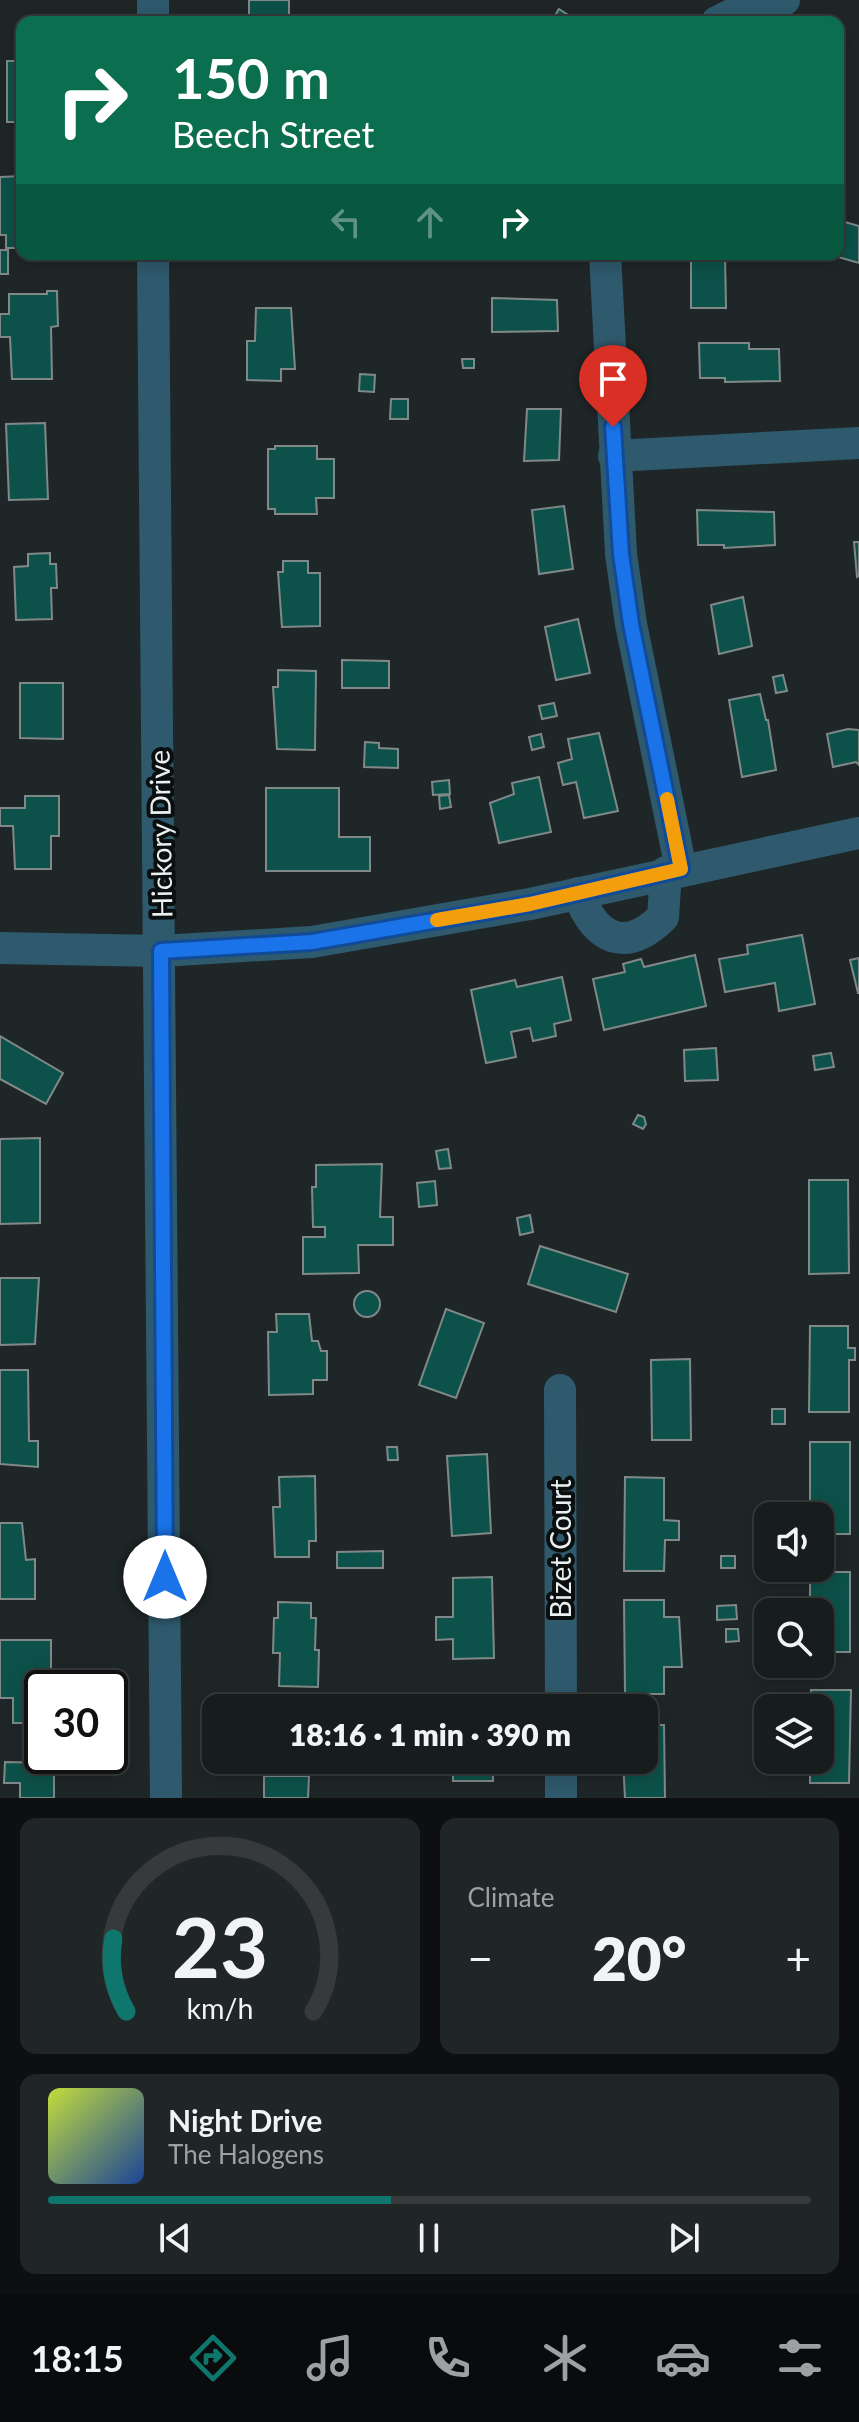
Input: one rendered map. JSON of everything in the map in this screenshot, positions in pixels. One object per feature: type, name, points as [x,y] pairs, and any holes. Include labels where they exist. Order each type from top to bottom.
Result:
[{"type":"street","points":[[729,16],[743,9],[784,0]]},
{"type":"street","name":"Hickory Drive","points":[[153,260],[166,1798]]},
{"type":"street","points":[[578,893],[594,927],[609,937],[633,936],[651,928],[663,917],[673,871],[621,554],[605,260]]},
{"type":"street","points":[[614,456],[859,443]]},
{"type":"street","points":[[0,948],[161,951],[312,942],[578,893],[859,833]]},
{"type":"street","name":"Bizet Court","points":[[560,1390],[561,1694]]},
{"type":"street","points":[[561,1774],[561,1798]]},
{"type":"building","points":[[249,0],[289,0],[289,16],[249,16]]},
{"type":"building","points":[[559,9],[570,16],[555,16]]},
{"type":"building","points":[[7,61],[16,61],[16,122],[7,122]]},
{"type":"building","points":[[16,176],[16,248],[6,248],[6,235],[0,235],[0,177]]},
{"type":"building","points":[[844,222],[859,226],[859,263],[844,259]]},
{"type":"building","points":[[0,250],[8,250],[8,274],[0,274]]},
{"type":"building","points":[[691,260],[725,260],[726,308],[691,308]]},
{"type":"building","points":[[47,291],[57,291],[58,326],[51,327],[52,379],[12,379],[10,337],[0,337],[0,314],[9,314],[9,294],[47,294]]},
{"type":"building","points":[[492,298],[557,300],[558,331],[492,332]]},
{"type":"building","points":[[256,308],[291,308],[295,369],[281,369],[281,381],[247,380],[247,341],[255,341]]},
{"type":"building","points":[[699,343],[749,343],[749,349],[779,349],[780,381],[725,382],[725,378],[700,378]]},
{"type":"building","points":[[462,359],[474,359],[474,368],[463,368]]},
{"type":"building","points":[[360,374],[375,375],[374,392],[359,391]]},
{"type":"building","points":[[391,399],[408,399],[408,419],[390,419]]},
{"type":"building","points":[[527,409],[561,409],[559,460],[524,461]]},
{"type":"building","points":[[45,423],[48,499],[9,500],[6,424]]},
{"type":"building","points":[[275,446],[317,446],[317,459],[334,459],[334,498],[316,498],[317,514],[275,514],[275,509],[268,509],[268,449],[275,449]]},
{"type":"building","points":[[564,506],[573,569],[539,574],[532,510]]},
{"type":"building","points":[[697,510],[774,512],[775,545],[724,548],[724,545],[698,545]]},
{"type":"building","points":[[854,542],[859,542],[857,577]]},
{"type":"building","points":[[50,553],[50,564],[56,564],[57,588],[51,588],[52,619],[16,620],[14,567],[28,566],[28,554]]},
{"type":"building","points":[[283,561],[308,561],[308,573],[320,573],[320,626],[282,627],[278,572],[283,572]]},
{"type":"building","points":[[743,597],[752,646],[719,654],[711,605]]},
{"type":"building","points":[[578,619],[590,673],[556,680],[545,627]]},
{"type":"building","points":[[342,660],[389,661],[389,688],[342,688]]},
{"type":"building","points":[[278,670],[316,671],[315,750],[277,749],[273,687],[278,687]]},
{"type":"building","points":[[783,675],[787,691],[776,693],[773,677]]},
{"type":"building","points":[[20,683],[63,683],[63,739],[20,738]]},
{"type":"building","points":[[760,694],[768,720],[776,770],[742,777],[729,700]]},
{"type":"building","points":[[554,703],[557,716],[542,719],[539,706]]},
{"type":"building","points":[[859,730],[859,765],[856,762],[833,767],[827,734]]},
{"type":"building","points":[[599,733],[618,811],[584,818],[576,782],[563,785],[558,763],[572,759],[568,739]]},
{"type":"building","points":[[541,734],[544,747],[532,750],[529,737]]},
{"type":"building","points":[[365,742],[379,743],[379,748],[398,749],[398,768],[364,767]]},
{"type":"building","points":[[539,777],[551,832],[499,843],[490,803],[514,794],[512,783]]},
{"type":"building","points":[[449,780],[450,794],[433,795],[432,782]]},
{"type":"building","points":[[266,788],[339,788],[339,837],[370,837],[370,871],[266,871]]},
{"type":"building","points":[[449,795],[451,807],[440,809],[439,796]]},
{"type":"building","points":[[25,796],[59,796],[59,836],[51,836],[51,869],[15,869],[13,826],[0,826],[0,808],[25,808]]},
{"type":"building","points":[[802,935],[815,1004],[779,1011],[775,983],[725,992],[719,959],[748,954],[747,945]]},
{"type":"building","points":[[695,955],[706,1006],[604,1030],[593,979],[625,972],[623,964],[641,959],[644,967]]},
{"type":"building","points":[[859,958],[859,993],[858,993],[850,960]]},
{"type":"building","points":[[562,977],[571,1020],[554,1024],[556,1036],[533,1041],[530,1028],[511,1032],[516,1057],[486,1063],[471,990],[515,980],[517,987]]},
{"type":"building","points":[[0,1036],[63,1073],[46,1104],[0,1079]]},
{"type":"building","points":[[716,1048],[718,1080],[685,1081],[684,1050]]},
{"type":"building","points":[[831,1053],[834,1067],[815,1070],[813,1056]]},
{"type":"building","points":[[638,1115],[644,1117],[646,1124],[643,1129],[633,1124]]},
{"type":"building","points":[[40,1138],[40,1223],[0,1224],[0,1139]]},
{"type":"building","points":[[448,1149],[451,1168],[439,1169],[436,1151]]},
{"type":"building","points":[[382,1164],[380,1217],[393,1217],[393,1245],[358,1245],[359,1273],[303,1274],[303,1237],[325,1237],[325,1227],[313,1227],[312,1187],[316,1187],[316,1165]]},
{"type":"building","points":[[809,1180],[848,1180],[849,1273],[809,1274]]},
{"type":"building","points":[[435,1181],[437,1205],[419,1207],[417,1183]]},
{"type":"building","points":[[530,1215],[533,1232],[520,1235],[517,1218]]},
{"type":"building","points":[[540,1246],[628,1274],[616,1312],[528,1284]]},
{"type":"building","points":[[0,1278],[39,1278],[35,1344],[0,1345]]},
{"type":"building","points":[[367,1291],[376,1295],[380,1304],[376,1313],[367,1317],[358,1313],[354,1304],[358,1295]]},
{"type":"building","points":[[446,1309],[484,1323],[456,1398],[419,1385]]},
{"type":"building","points":[[276,1314],[309,1314],[312,1341],[318,1341],[321,1351],[327,1351],[327,1380],[313,1380],[313,1394],[269,1395],[268,1332],[277,1332]]},
{"type":"building","points":[[810,1326],[848,1326],[848,1348],[855,1348],[855,1360],[849,1360],[849,1412],[809,1412]]},
{"type":"building","points":[[690,1359],[691,1440],[652,1440],[651,1360]]},
{"type":"building","points":[[0,1370],[28,1370],[29,1441],[38,1441],[38,1467],[0,1464]]},
{"type":"building","points":[[772,1409],[785,1409],[785,1424],[772,1424]]},
{"type":"building","points":[[810,1442],[850,1442],[850,1534],[834,1534],[834,1502],[810,1502]]},
{"type":"building","points":[[387,1447],[397,1447],[398,1460],[388,1460]]},
{"type":"building","points":[[487,1454],[491,1533],[452,1536],[447,1456]]},
{"type":"building","points":[[315,1476],[316,1541],[309,1541],[309,1557],[275,1557],[273,1507],[280,1507],[279,1477]]},
{"type":"building","points":[[625,1477],[664,1478],[664,1520],[679,1521],[679,1540],[665,1540],[664,1571],[624,1571]]},
{"type":"building","points":[[0,1523],[22,1523],[26,1560],[35,1559],[35,1599],[0,1599]]},
{"type":"building","points":[[383,1551],[383,1568],[337,1568],[337,1552]]},
{"type":"building","points":[[721,1556],[735,1556],[735,1568],[721,1568]]},
{"type":"building","points":[[834,1572],[850,1572],[850,1652],[834,1652],[834,1598],[810,1598],[810,1582],[834,1582]]},
{"type":"building","points":[[492,1577],[494,1658],[453,1659],[453,1639],[436,1640],[436,1617],[453,1617],[453,1578]]},
{"type":"building","points":[[624,1600],[664,1600],[664,1617],[679,1617],[682,1667],[664,1667],[664,1694],[625,1694]]},
{"type":"building","points":[[278,1602],[311,1603],[311,1618],[316,1618],[315,1650],[319,1650],[318,1687],[279,1686],[280,1653],[273,1653],[274,1618],[278,1618]]},
{"type":"building","points":[[736,1605],[737,1619],[717,1620],[717,1606]]},
{"type":"building","points":[[726,1629],[738,1629],[739,1641],[726,1642]]},
{"type":"building","points":[[0,1640],[51,1640],[51,1670],[24,1670],[24,1723],[13,1723],[13,1698],[0,1698]]},
{"type":"building","points":[[811,1690],[851,1690],[849,1783],[810,1783],[810,1774],[834,1774],[834,1694],[811,1694]]},
{"type":"building","points":[[658,1725],[664,1725],[665,1798],[625,1798],[624,1774],[658,1774]]},
{"type":"building","points":[[5,1762],[24,1762],[24,1774],[54,1774],[54,1798],[20,1798],[20,1783],[4,1783]]},
{"type":"building","points":[[453,1774],[493,1774],[493,1781],[453,1781]]},
{"type":"building","points":[[264,1776],[309,1776],[308,1798],[264,1798]]},
{"type":"slow traffic","points":[[437,920],[530,904],[681,869],[667,799]]},
{"type":"route","points":[[165,1577],[161,951],[312,942],[530,904],[681,869],[631,624],[621,554],[613,427]]}]
